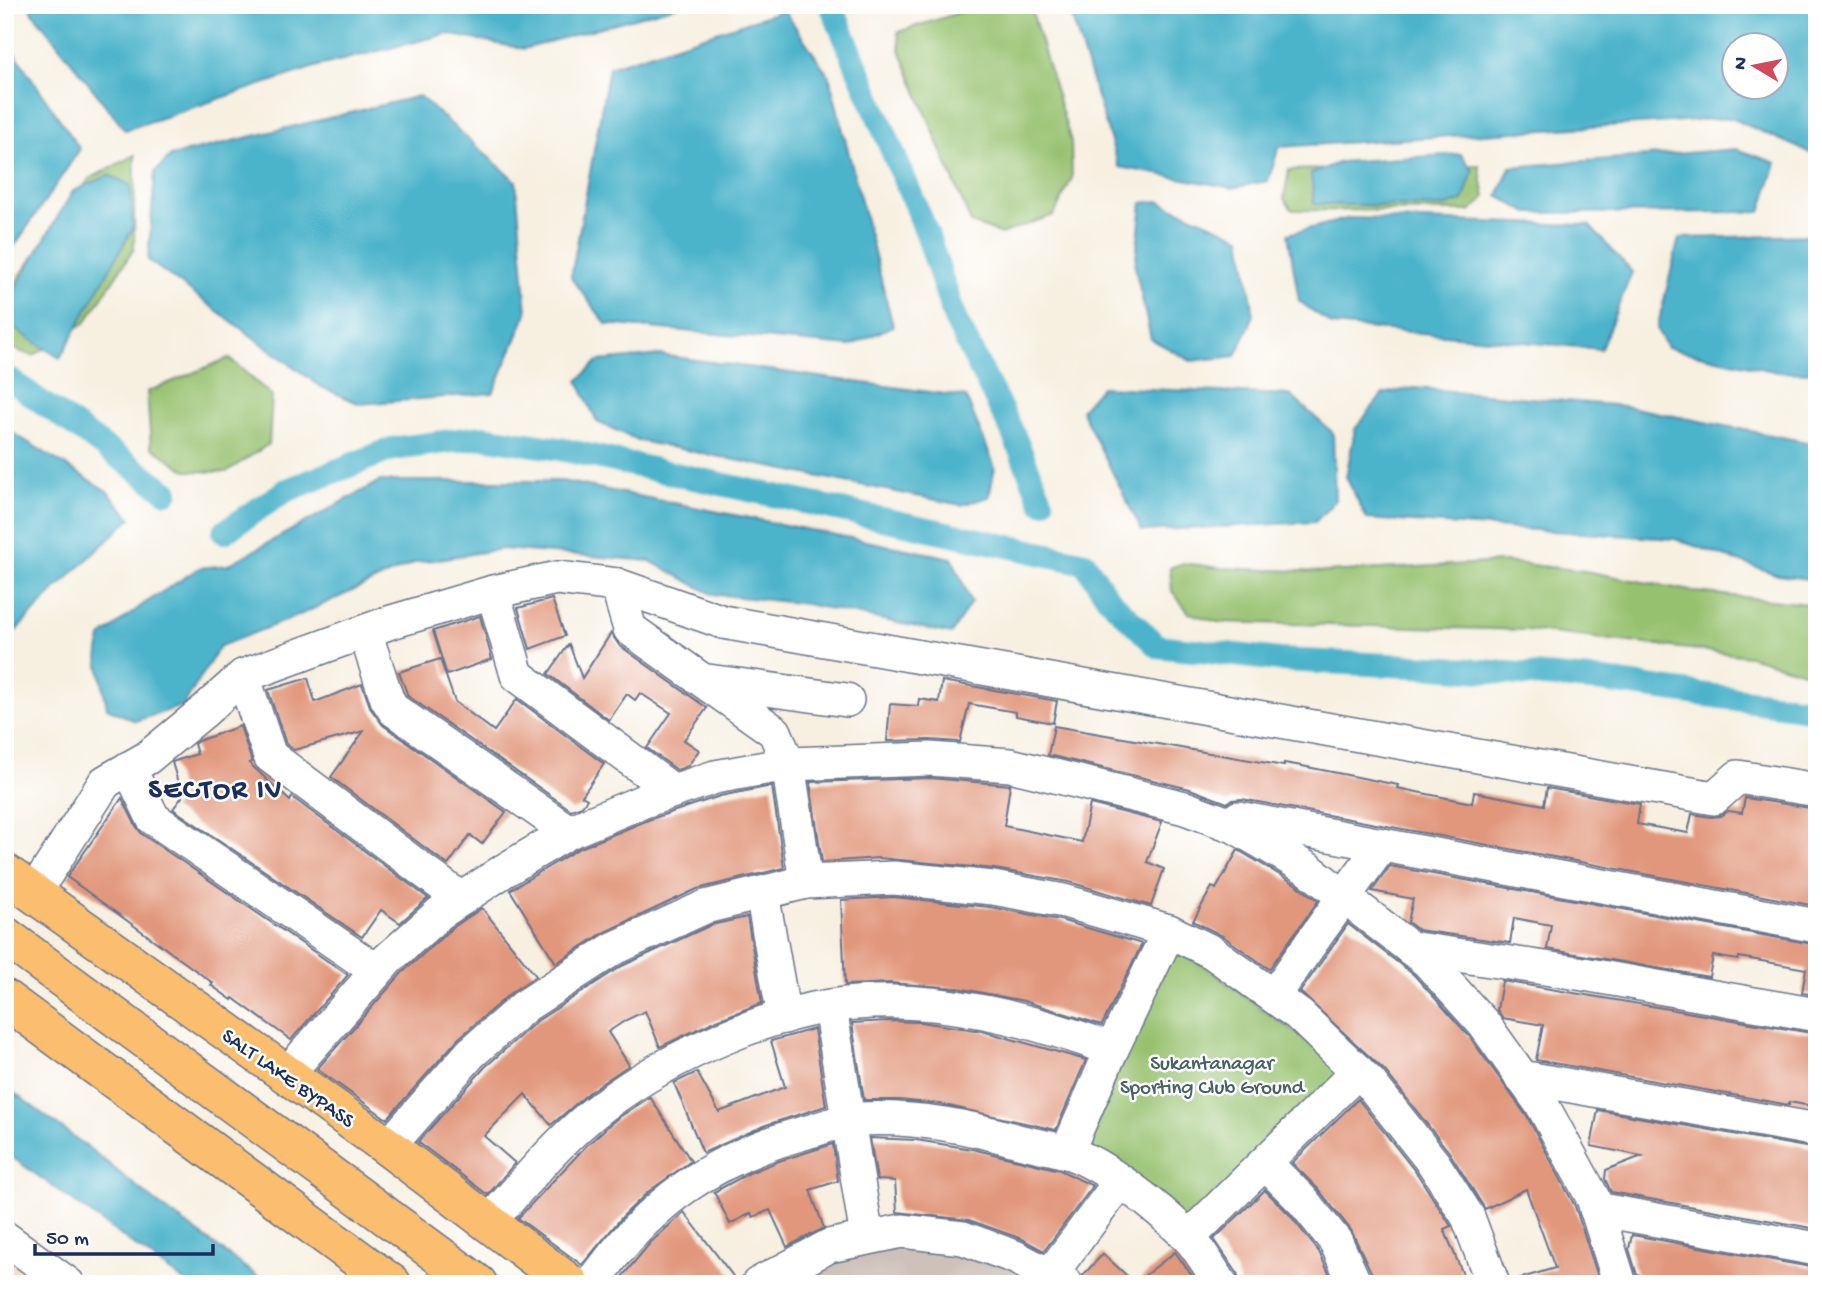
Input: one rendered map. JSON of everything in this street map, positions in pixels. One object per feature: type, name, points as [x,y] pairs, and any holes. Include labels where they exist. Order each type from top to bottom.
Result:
[{"type":"main road","name":"SALT LAKE BYPASS","points":[[19,883],[388,1147],[570,1284]]},
{"type":"main road","points":[[5,936],[478,1284]]},
{"type":"main road","points":[[10,1014],[392,1284]]},
{"type":"street","points":[[19,883],[105,782],[147,758],[243,676],[365,632],[493,592],[557,578],[617,585],[723,622],[1701,796],[1714,798],[1738,777],[1817,790]]},
{"type":"street","points":[[617,585],[630,629],[775,732],[788,765],[806,882]]},
{"type":"street","points":[[493,592],[517,675],[673,791]]},
{"type":"street","points":[[365,632],[387,699],[394,710],[569,832]]},
{"type":"street","points":[[243,676],[270,756],[461,899]]},
{"type":"street","points":[[702,680],[847,700]]},
{"type":"street","points":[[286,1075],[377,971],[440,913],[569,832],[641,802],[715,777],[788,765],[930,759],[1010,765],[1185,808],[1817,926]]},
{"type":"street","points":[[129,768],[153,818],[377,971]]},
{"type":"street","points":[[1185,808],[1234,825],[1308,869],[1427,961],[1484,1024],[1544,1108],[1593,1198],[1620,1284]]},
{"type":"street","points":[[1273,996],[1382,845]]},
{"type":"street","points":[[388,1147],[471,1053],[525,1006],[613,949],[705,907],[806,882],[894,878],[993,888],[1064,901],[1168,931],[1212,952],[1299,1015],[1370,1083],[1434,1164],[1468,1217],[1493,1284]]},
{"type":"street","points":[[762,893],[784,1017]]},
{"type":"street","points":[[1067,1152],[1168,931]]},
{"type":"street","points":[[1410,948],[1578,973],[1817,1015]]},
{"type":"street","points":[[489,1222],[551,1152],[604,1105],[668,1064],[720,1039],[784,1017],[857,1003],[929,1004],[998,1015],[1066,1032],[1112,1049]]},
{"type":"street","points":[[831,1007],[867,1238]]},
{"type":"street","points":[[1189,1237],[1358,1071]]},
{"type":"street","points":[[1521,1077],[1817,1130]]},
{"type":"street","points":[[592,1284],[618,1250],[663,1202],[714,1167],[773,1141],[856,1119],[924,1119],[973,1127],[1040,1147],[1067,1152],[1100,1167],[1189,1237],[1221,1284]]},
{"type":"street","points":[[1265,1163],[1303,1202],[1336,1242],[1355,1284]]},
{"type":"street","points":[[758,1284],[830,1246],[902,1231],[963,1238],[1015,1257],[1058,1280],[1120,1182]]},
{"type":"street","points":[[1596,1209],[1817,1249]]},
{"type":"street","points":[[5,1238],[68,1284]]},
{"type":"shaded area","points":[[963,1244],[1043,1284],[765,1284],[828,1250]]},
{"type":"shaded area","points":[[5,1250],[52,1284],[5,1284]]},
{"type":"green space","points":[[983,5],[1030,5],[1071,142],[1072,178],[1054,215],[1001,234],[971,223],[900,50],[898,32]]},
{"type":"green space","points":[[135,155],[134,249],[85,323],[33,356],[5,346],[5,297],[89,179]]},
{"type":"green space","points":[[1479,165],[1485,198],[1471,211],[1292,210],[1284,198],[1289,170]]},
{"type":"green space","points":[[229,358],[272,396],[269,444],[226,472],[187,471],[151,447],[147,392]]},
{"type":"green space","points":[[1504,562],[1585,571],[1696,592],[1817,605],[1817,676],[1749,656],[1527,630],[1217,622],[1189,613],[1172,591],[1170,568],[1183,563],[1220,568],[1327,572]]},
{"type":"green space","name":"Sukantanagar Sporting Club Ground","points":[[1172,943],[1346,1069],[1186,1225],[1076,1148]]},
{"type":"water","points":[[27,5],[680,5],[524,49],[447,34],[318,66],[125,130]]},
{"type":"water","points":[[1068,5],[1817,5],[1817,156],[1731,118],[1279,147],[1268,181],[1232,188],[1119,167]]},
{"type":"water","points":[[784,10],[829,76],[893,326],[850,346],[606,324],[571,277],[609,67]]},
{"type":"water","points":[[5,39],[80,149],[5,260]]},
{"type":"water","points":[[419,96],[516,181],[527,313],[493,393],[360,404],[321,387],[148,260],[155,172],[171,156]]},
{"type":"water","points":[[1736,149],[1776,163],[1761,212],[1528,213],[1498,196],[1510,167]]},
{"type":"water","points":[[1461,154],[1473,171],[1463,201],[1443,207],[1314,204],[1311,174],[1340,162]]},
{"type":"water","points":[[109,175],[130,185],[133,228],[60,358],[5,323],[5,306],[73,191]]},
{"type":"water","points":[[1158,201],[1241,237],[1254,315],[1236,356],[1191,361],[1151,339],[1135,267],[1142,203]]},
{"type":"water","points":[[1350,218],[1589,225],[1632,272],[1601,349],[1332,325],[1299,301],[1288,234]]},
{"type":"water","points":[[1817,235],[1817,373],[1778,372],[1667,348],[1657,329],[1679,238]]},
{"type":"water","points":[[660,355],[966,397],[995,467],[989,497],[961,505],[640,441],[597,422],[578,381],[598,361]]},
{"type":"water","points":[[1101,387],[1290,395],[1333,433],[1335,501],[1315,522],[1142,531],[1081,410]]},
{"type":"water","points":[[1415,388],[1624,406],[1817,444],[1817,580],[1778,575],[1675,539],[1367,519],[1346,477],[1355,429],[1383,394]]},
{"type":"water","points":[[5,428],[107,491],[131,518],[7,640],[5,639]]},
{"type":"water","points":[[380,481],[562,481],[952,558],[971,602],[951,634],[806,604],[712,594],[650,561],[502,549],[414,563],[295,617],[220,646],[183,706],[135,721],[107,708],[98,659],[101,637],[145,603],[199,568],[228,565]]},
{"type":"water","points":[[5,1086],[268,1284],[188,1284],[5,1152]]},
{"type":"building","points":[[552,599],[565,636],[530,649],[518,608]]},
{"type":"building","points":[[480,616],[492,659],[447,675],[433,631]]},
{"type":"building","points":[[611,633],[619,645],[707,708],[684,740],[699,750],[688,766],[677,770],[647,748],[671,713],[640,693],[635,700],[627,694],[609,720],[548,674],[569,644],[582,678]]},
{"type":"building","points":[[440,659],[455,702],[494,731],[517,699],[604,764],[582,796],[587,799],[582,806],[571,810],[408,696],[399,672]]},
{"type":"building","points":[[308,678],[315,702],[362,684],[371,709],[383,725],[506,812],[482,844],[470,835],[448,865],[331,777],[364,731],[294,750],[286,744],[268,690]]},
{"type":"building","points":[[942,681],[1057,701],[1053,723],[1016,716],[1016,712],[969,704],[960,742],[887,741],[890,704],[918,706],[919,699],[939,702]]},
{"type":"building","points":[[240,726],[252,762],[249,763],[290,801],[292,797],[428,898],[400,923],[381,910],[362,937],[173,809],[182,797],[172,762],[197,754],[194,744],[198,741]]},
{"type":"building","points":[[1054,726],[1284,766],[1284,763],[1302,766],[1472,803],[1474,792],[1544,805],[1547,788],[1640,804],[1637,824],[1688,833],[1692,814],[1711,817],[1729,811],[1742,813],[1745,798],[1817,809],[1816,906],[1242,799],[1227,803],[1190,789],[1048,755]]},
{"type":"building","points":[[930,778],[1010,785],[1004,826],[1082,842],[1090,804],[1162,822],[1147,862],[1164,869],[1151,906],[1069,882],[995,869],[879,858],[822,862],[810,782]]},
{"type":"building","points":[[772,786],[784,868],[697,889],[605,932],[556,963],[510,890],[578,849],[648,820],[720,796]]},
{"type":"building","points":[[122,798],[142,834],[348,975],[291,1040],[211,985],[213,983],[67,877]]},
{"type":"building","points":[[1238,850],[1297,885],[1318,901],[1269,969],[1223,936],[1193,921],[1212,887],[1216,889]]},
{"type":"building","points":[[1390,866],[1817,945],[1817,995],[1802,993],[1806,969],[1739,957],[1738,960],[1713,956],[1709,977],[1547,949],[1551,925],[1514,918],[1510,943],[1418,930],[1408,922],[1413,899],[1372,891]]},
{"type":"building","points":[[893,897],[990,907],[1060,920],[1142,944],[1102,1025],[1024,1001],[958,988],[890,983],[845,985],[841,900]]},
{"type":"building","points":[[482,908],[536,976],[513,991],[458,1039],[387,1119],[317,1069],[402,973],[452,928]]},
{"type":"building","points":[[747,917],[762,1003],[717,1020],[660,1047],[645,1011],[608,1032],[629,1065],[592,1090],[551,1125],[525,1094],[484,1136],[515,1163],[488,1195],[418,1142],[485,1067],[537,1021],[622,966],[711,925]]},
{"type":"building","points":[[1348,924],[1414,975],[1469,1036],[1528,1118],[1575,1206],[1598,1277],[1576,1284],[1519,1284],[1518,1279],[1555,1268],[1526,1189],[1485,1209],[1449,1152],[1385,1071],[1300,992]]},
{"type":"building","points":[[1502,981],[1817,1034],[1817,1107],[1789,1102],[1789,1105],[1536,1060],[1543,1025],[1503,1018],[1497,1010]]},
{"type":"building","points":[[920,1022],[983,1031],[1086,1060],[1056,1130],[940,1104],[864,1100],[852,1023]]},
{"type":"building","points":[[814,1029],[826,1106],[766,1125],[703,1153],[674,1083],[697,1072],[719,1112],[785,1087],[771,1041]]},
{"type":"building","points":[[650,1097],[691,1161],[648,1192],[623,1216],[582,1265],[518,1218],[586,1146],[615,1120]]},
{"type":"building","points":[[1358,1099],[1418,1175],[1451,1226],[1444,1229],[1467,1284],[1374,1284],[1373,1276],[1351,1230],[1318,1189],[1292,1163]]},
{"type":"building","points":[[1598,1110],[1817,1149],[1817,1169],[1811,1197],[1817,1198],[1817,1229],[1611,1192],[1605,1179],[1606,1170],[1642,1156],[1591,1146]]},
{"type":"building","points":[[870,1138],[916,1140],[972,1149],[1060,1170],[1093,1186],[1044,1251],[1022,1239],[969,1220],[897,1212],[895,1181],[877,1180]]},
{"type":"building","points":[[833,1144],[838,1181],[810,1190],[824,1228],[787,1247],[770,1210],[753,1217],[751,1213],[730,1224],[714,1192],[749,1173]]},
{"type":"building","points":[[1265,1190],[1289,1214],[1319,1252],[1334,1284],[1240,1284],[1237,1273],[1214,1239]]},
{"type":"building","points":[[684,1212],[739,1284],[616,1284],[650,1243]]},
{"type":"building","points":[[1632,1235],[1817,1268],[1817,1284],[1683,1284],[1637,1275],[1629,1249]]},
{"type":"building","points":[[1175,1252],[1198,1284],[1085,1284],[1083,1275],[1103,1254],[1135,1283]]},
{"type":"waterway","points":[[831,5],[927,233],[955,319],[1012,431],[1042,502]]},
{"type":"waterway","points":[[5,376],[167,492]]},
{"type":"waterway","points":[[224,532],[285,491],[392,449],[482,437],[560,449],[1085,563],[1107,597],[1157,646],[1280,660],[1434,667],[1604,681],[1817,710]]},
{"type":"district","name":"SECTOR IV","points":[[216,787]]}]
